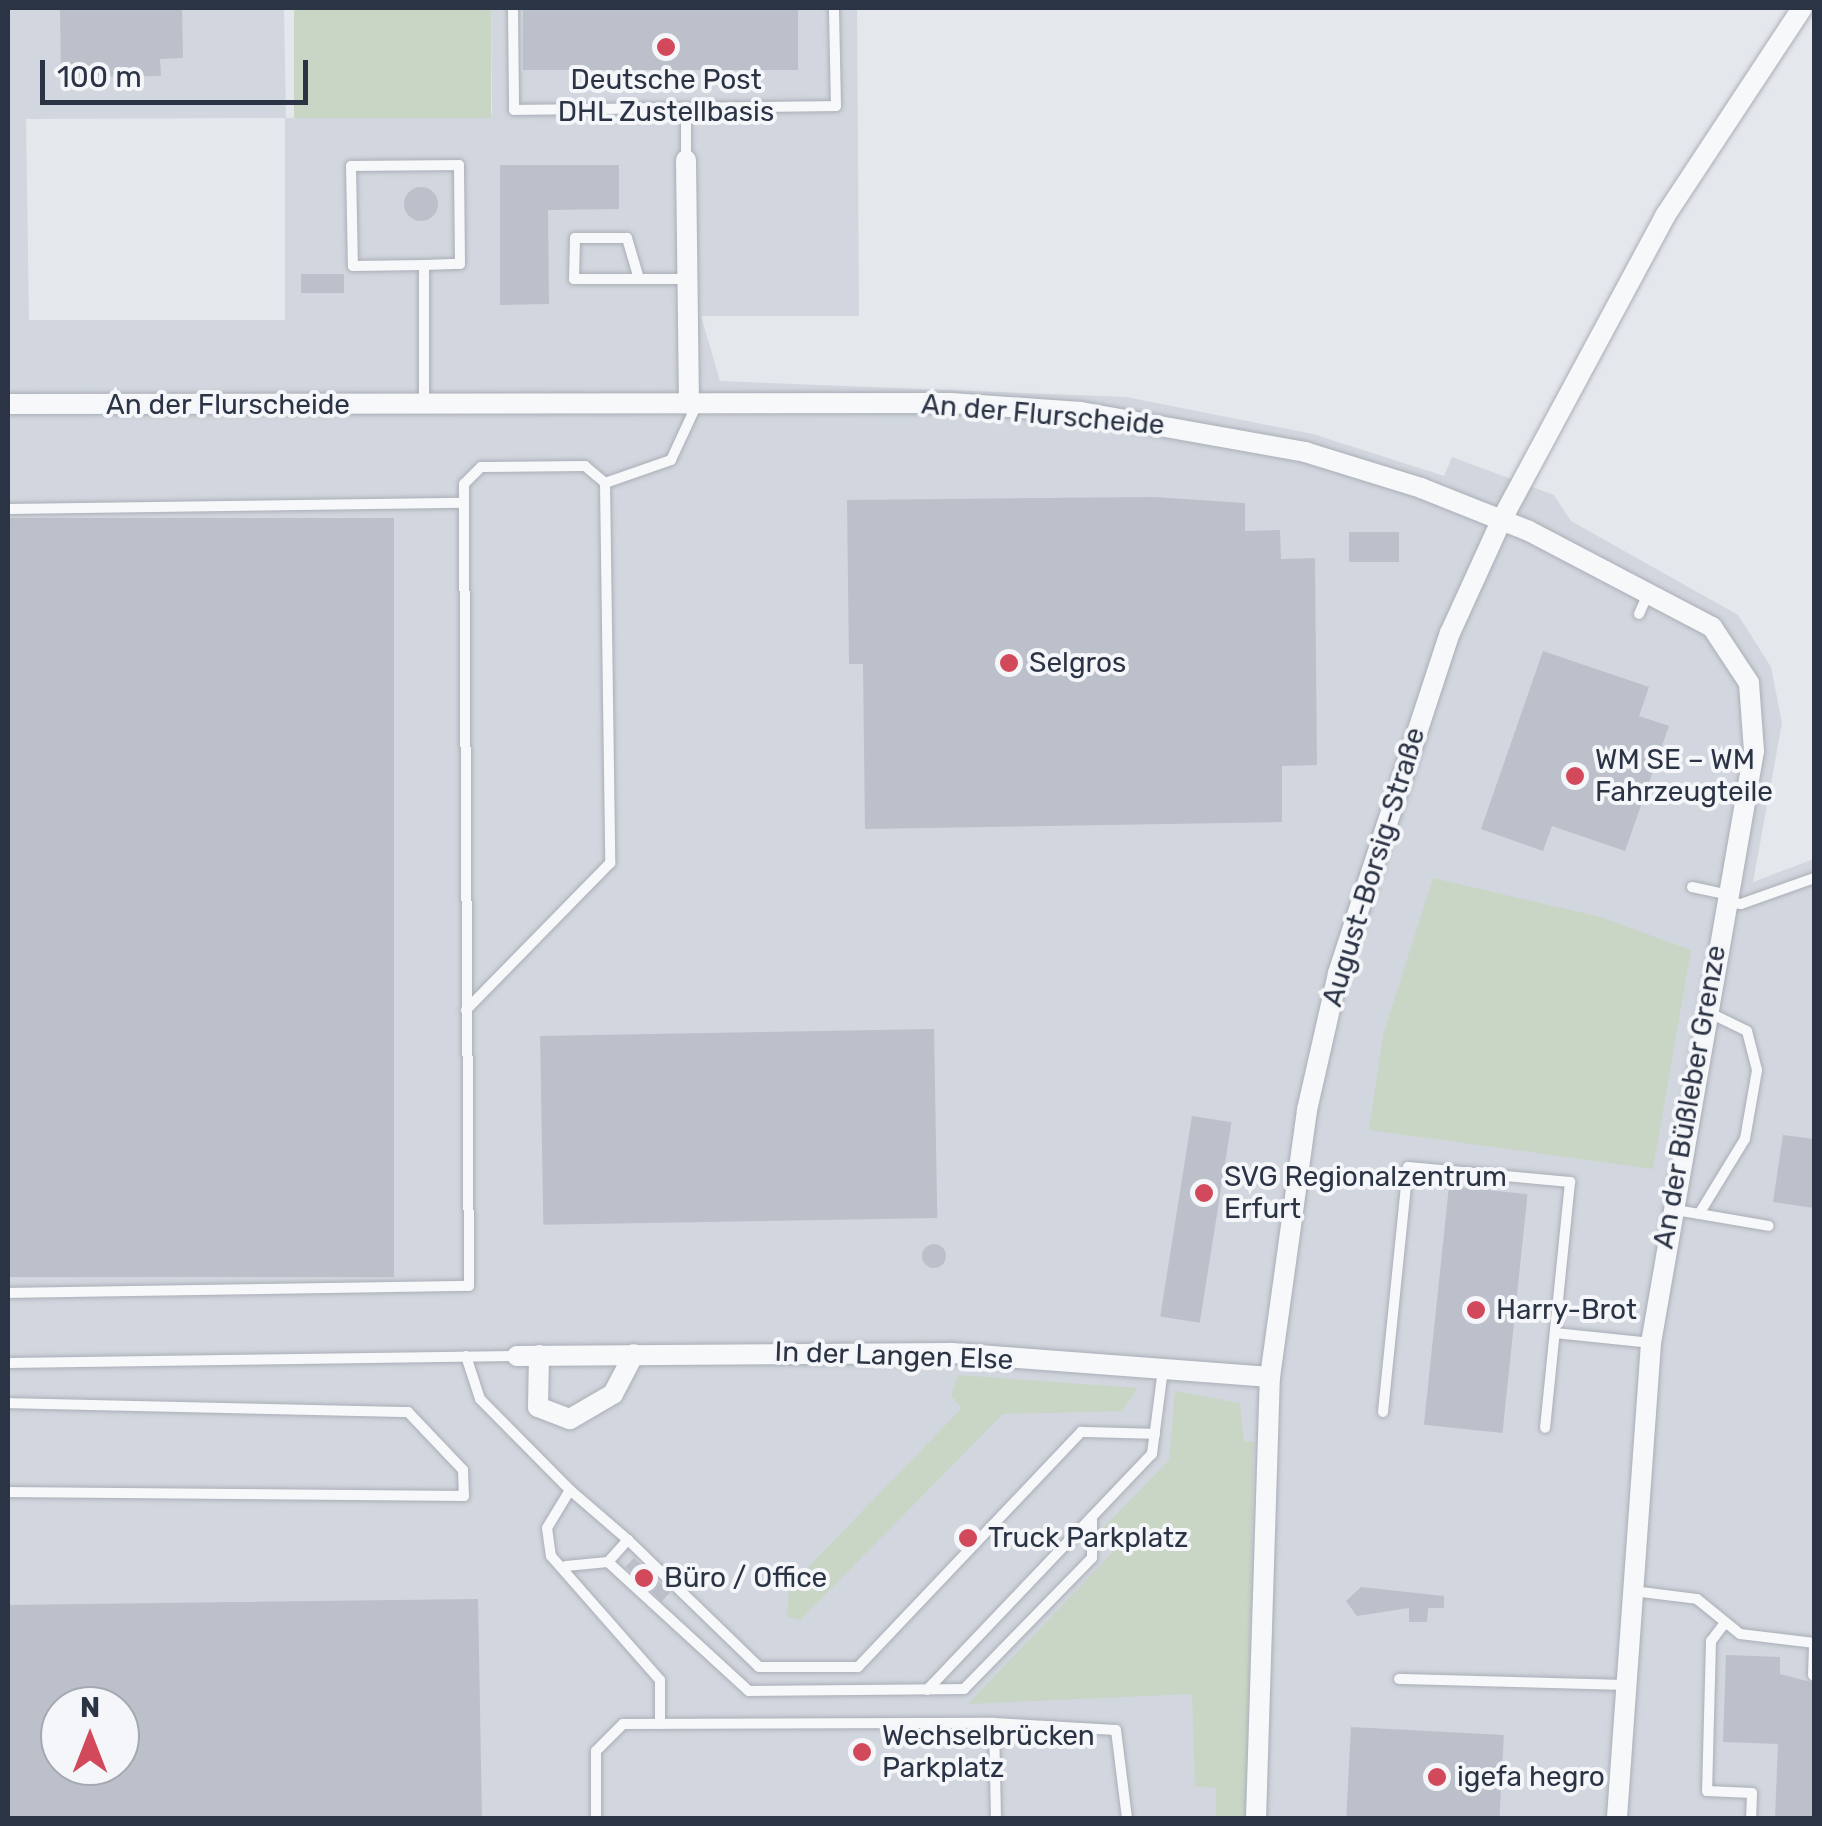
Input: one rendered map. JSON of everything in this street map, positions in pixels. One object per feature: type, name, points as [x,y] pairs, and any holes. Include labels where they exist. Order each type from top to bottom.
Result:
[{"type":"street","name":"August-Borsig-Straße","points":[[1256,1818],[1270,1376],[1295,1182],[1338,973],[1444,650],[1502,519],[1665,216],[1802,8]]},
{"type":"street","points":[[686,160],[693,404]]},
{"type":"street","name":"An der Flurscheide","points":[[8,404],[693,404],[1097,414],[1305,452],[1502,519]]},
{"type":"street","name":"An der Büßleber Grenze","points":[[1502,519],[1650,590],[1712,627],[1754,699],[1754,750],[1702,1011],[1650,1343],[1621,1685],[1616,1818]]},
{"type":"street","points":[[538,1355],[538,1407],[570,1419],[613,1394],[634,1354]]},
{"type":"street","name":"In der Langen Else","points":[[517,1356],[952,1354],[1270,1376]]},
{"type":"lane","points":[[513,8],[514,110],[836,106],[834,8]]},
{"type":"lane","points":[[686,108],[686,160]]},
{"type":"lane","points":[[459,165],[460,264],[424,265],[352,266],[351,166],[459,165]]},
{"type":"lane","points":[[639,279],[627,238],[575,238],[574,279],[639,279],[688,279]]},
{"type":"lane","points":[[424,265],[424,406]]},
{"type":"lane","points":[[605,483],[671,460],[693,404]]},
{"type":"lane","points":[[8,1293],[469,1286],[466,1010],[464,484],[481,468],[585,466],[605,483],[610,863],[466,1010]]},
{"type":"lane","points":[[8,510],[464,503]]},
{"type":"lane","points":[[1639,614],[1650,590]]},
{"type":"lane","points":[[1692,887],[1742,904],[1814,878]]},
{"type":"lane","points":[[1699,1214],[1745,1139],[1758,1070],[1748,1031],[1702,1011]]},
{"type":"lane","points":[[1383,1412],[1408,1167],[1570,1182],[1545,1428]]},
{"type":"lane","points":[[1670,1209],[1769,1226]]},
{"type":"lane","points":[[1555,1334],[1650,1343]]},
{"type":"lane","points":[[466,1356],[480,1399],[570,1490],[628,1540],[760,1668],[858,1667],[1081,1432],[1154,1434]]},
{"type":"lane","points":[[8,1362],[517,1356]]},
{"type":"lane","points":[[927,1690],[1152,1454],[1163,1369]]},
{"type":"lane","points":[[8,1403],[408,1412],[463,1470],[464,1496],[8,1492]]},
{"type":"lane","points":[[570,1490],[547,1528],[551,1556],[566,1566],[608,1562],[628,1540]]},
{"type":"lane","points":[[608,1562],[749,1691],[964,1689],[1092,1558],[1092,1517]]},
{"type":"lane","points":[[566,1566],[568,1584],[660,1680],[660,1724]]},
{"type":"lane","points":[[1628,1590],[1697,1599],[1724,1624],[1758,1639],[1814,1643],[1813,1674]]},
{"type":"lane","points":[[1724,1624],[1712,1641],[1707,1791],[1752,1793],[1751,1818]]},
{"type":"lane","points":[[1399,1679],[1621,1685]]},
{"type":"lane","points":[[994,1723],[996,1818]]},
{"type":"lane","points":[[596,1818],[596,1751],[606,1734],[660,1724],[994,1723],[1116,1730],[1127,1818]]},
{"type":"shaded area","points":[[8,8],[284,8],[286,118],[492,114],[491,8],[857,8],[859,316],[701,316],[720,381],[1126,397],[1313,434],[1444,476],[1452,457],[1554,495],[1571,521],[1738,615],[1771,667],[1782,723],[1753,882],[1814,859],[1814,1818],[8,1818]],"holes":[[[285,118],[285,320],[29,320],[26,119]]]},
{"type":"green space","points":[[294,8],[491,8],[491,118],[294,118]]},
{"type":"green space","points":[[1433,878],[1600,917],[1691,950],[1653,1169],[1369,1130],[1383,1035]]},
{"type":"green space","points":[[958,1375],[1138,1388],[1122,1411],[1003,1414],[800,1620],[787,1617],[789,1587],[962,1408],[951,1396]]},
{"type":"green space","points":[[1175,1391],[1240,1403],[1244,1441],[1254,1442],[1246,1818],[1216,1818],[1216,1788],[1195,1786],[1192,1694],[968,1704],[1112,1553],[1104,1527],[1169,1460]]},
{"type":"building","points":[[60,8],[182,8],[183,58],[160,59],[161,76],[61,77]]},
{"type":"building","name":"Deutsche Post DHL Zustellbasis","points":[[523,8],[798,8],[798,70],[523,70]]},
{"type":"building","points":[[500,165],[619,165],[619,209],[548,210],[549,304],[500,305]]},
{"type":"building","points":[[421,187],[433,192],[438,204],[433,216],[421,221],[409,216],[404,204],[409,192]]},
{"type":"building","points":[[301,274],[344,274],[344,293],[301,293]]},
{"type":"building","points":[[1153,497],[1245,503],[1245,531],[1280,530],[1281,559],[1315,558],[1317,765],[1282,766],[1282,822],[865,829],[863,664],[849,664],[847,500]]},
{"type":"building","points":[[8,518],[394,518],[394,1277],[8,1277]]},
{"type":"building","points":[[1349,532],[1399,532],[1399,562],[1349,562]]},
{"type":"building","name":"WM SE – WM Fahrzeugteile","points":[[1543,651],[1649,687],[1639,716],[1669,726],[1625,851],[1552,826],[1543,851],[1481,829]]},
{"type":"building","points":[[934,1029],[937,1218],[543,1225],[540,1036]]},
{"type":"building","points":[[1192,1116],[1232,1122],[1200,1323],[1160,1317]]},
{"type":"building","points":[[1783,1135],[1814,1139],[1814,1208],[1773,1202]]},
{"type":"building","name":"Harry-Brot","points":[[1449,1186],[1528,1194],[1502,1433],[1424,1425]]},
{"type":"building","points":[[934,1244],[943,1247],[943,1265],[934,1268],[925,1265],[922,1256],[925,1247]]},
{"type":"building","points":[[634,1558],[670,1593],[662,1601],[626,1567]]},
{"type":"building","points":[[1361,1587],[1444,1596],[1444,1608],[1428,1608],[1427,1622],[1409,1622],[1409,1608],[1357,1616],[1346,1601]]},
{"type":"building","points":[[478,1599],[482,1818],[8,1818],[8,1605]]},
{"type":"building","points":[[1726,1655],[1780,1657],[1780,1674],[1814,1683],[1814,1818],[1775,1818],[1778,1744],[1723,1742]]},
{"type":"building","points":[[1351,1727],[1504,1735],[1499,1818],[1346,1818]]},
{"type":"place","name":"Deutsche Post DHL Zustellbasis","points":[[666,47]]},
{"type":"place","name":"Selgros","points":[[1009,663]]},
{"type":"place","name":"WM SE – WM Fahrzeugteile","points":[[1575,776]]},
{"type":"place","name":"SVG Regionalzentrum Erfurt","points":[[1204,1193]]},
{"type":"place","name":"Harry-Brot","points":[[1476,1310]]},
{"type":"place","name":"Truck Parkplatz","points":[[968,1538]]},
{"type":"place","name":"Büro / Office","points":[[644,1578]]},
{"type":"place","name":"Wechselbrücken Parkplatz","points":[[862,1752]]},
{"type":"place","name":"igefa hegro","points":[[1437,1777]]}]
